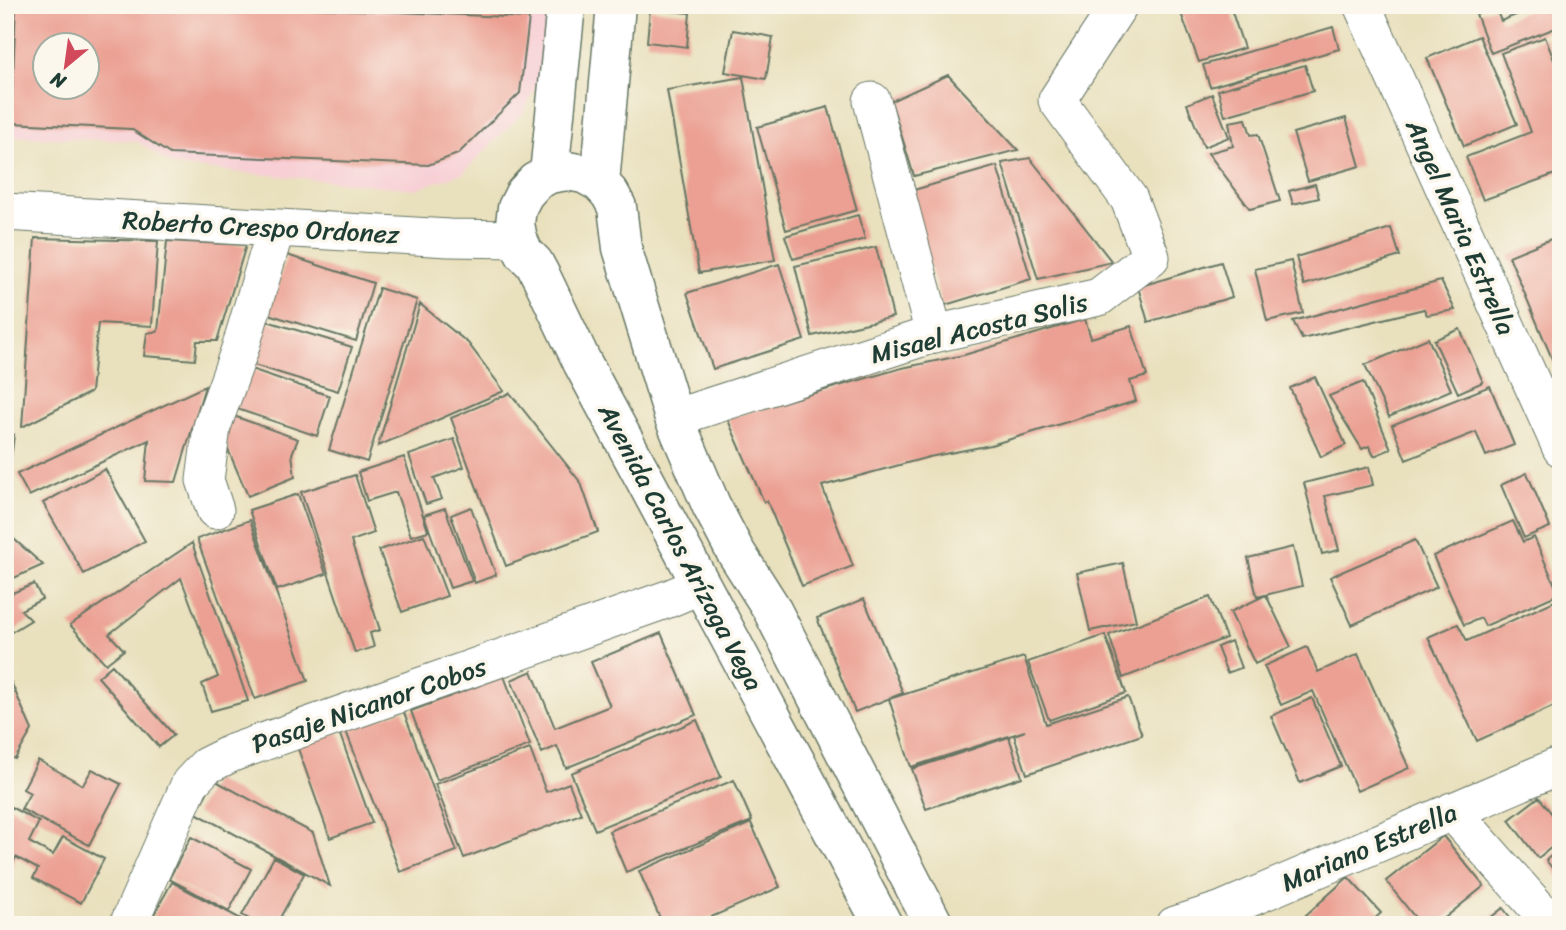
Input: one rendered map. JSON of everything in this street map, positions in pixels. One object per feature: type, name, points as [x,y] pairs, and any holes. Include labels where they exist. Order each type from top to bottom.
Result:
[{"type":"street","points":[[549,174],[566,5]]},
{"type":"street","points":[[518,239],[515,224],[517,208],[524,194],[535,182],[549,174],[567,172],[584,174],[600,183],[617,5]]},
{"type":"street","name":"Misael Acosta Solis","points":[[674,418],[934,334],[1098,297],[1151,257],[1129,199],[1057,100],[1119,5]]},
{"type":"street","name":"Angel Maria Estrella","points":[[1362,5],[1561,448]]},
{"type":"street","points":[[872,101],[934,334]]},
{"type":"street","name":"Avenida Carlos Arízaga Vega","points":[[600,183],[617,206],[622,248],[674,418],[711,505],[735,551],[770,606],[934,925]]},
{"type":"street","name":"Roberto Crespo Ordonez","points":[[5,212],[449,239],[518,239]]},
{"type":"street","points":[[215,510],[205,480],[212,427],[240,349],[276,228]]},
{"type":"street","name":"Avenida Carlos Arízaga Vega","points":[[518,239],[524,253],[534,263],[542,278],[582,362],[883,925]]},
{"type":"street","name":"Pasaje Nicanor Cobos","points":[[128,925],[190,783],[206,766],[232,753],[701,585]]},
{"type":"street","name":"Mariano Estrella","points":[[1175,925],[1228,917],[1452,811],[1561,765]]},
{"type":"street","points":[[1452,811],[1553,925]]},
{"type":"shaded area","points":[[5,5],[550,5],[547,51],[537,85],[524,111],[463,173],[415,189],[174,166],[136,141],[5,136]]},
{"type":"building","points":[[16,5],[244,5],[529,18],[520,93],[458,154],[428,165],[170,154],[131,129],[11,123]]},
{"type":"building","points":[[1178,5],[1252,5],[1232,12],[1244,48],[1199,62]]},
{"type":"building","points":[[1523,5],[1553,5],[1561,26],[1491,53],[1476,14],[1495,7],[1501,21],[1526,11]]},
{"type":"building","points":[[650,9],[690,13],[687,47],[647,42]]},
{"type":"building","points":[[1333,27],[1339,49],[1210,87],[1203,65]]},
{"type":"building","points":[[733,30],[773,37],[766,79],[725,72]]},
{"type":"building","points":[[1479,36],[1517,124],[1464,146],[1427,58]]},
{"type":"building","points":[[1545,37],[1561,78],[1561,172],[1483,200],[1466,157],[1531,132],[1501,53]]},
{"type":"building","points":[[1305,65],[1313,91],[1225,116],[1218,90]]},
{"type":"building","points":[[948,75],[1018,150],[914,176],[891,101]]},
{"type":"building","points":[[743,77],[775,260],[699,273],[667,90]]},
{"type":"building","points":[[1212,94],[1229,137],[1204,147],[1187,104]]},
{"type":"building","points":[[828,107],[857,210],[786,230],[757,127]]},
{"type":"building","points":[[1346,118],[1360,166],[1308,181],[1293,133]]},
{"type":"building","points":[[1246,119],[1251,135],[1258,134],[1280,201],[1250,209],[1208,153],[1233,146],[1229,122]]},
{"type":"building","points":[[1030,158],[1112,262],[1038,279],[1002,163]]},
{"type":"building","points":[[997,166],[1031,279],[942,306],[907,192]]},
{"type":"building","points":[[1315,184],[1319,198],[1293,204],[1289,191]]},
{"type":"building","points":[[858,215],[865,239],[793,259],[785,236]]},
{"type":"building","points":[[1391,228],[1400,256],[1304,285],[1296,257]]},
{"type":"building","points":[[1561,235],[1561,372],[1558,373],[1509,256]]},
{"type":"building","points":[[35,238],[158,241],[152,326],[98,323],[91,392],[22,427]]},
{"type":"building","points":[[167,241],[246,245],[217,341],[197,341],[195,360],[144,356],[147,333],[158,331]]},
{"type":"building","points":[[876,247],[893,317],[812,336],[795,266]]},
{"type":"building","points":[[287,255],[373,283],[356,341],[268,314]]},
{"type":"building","points":[[1291,261],[1303,313],[1267,321],[1255,269]]},
{"type":"building","points":[[1221,262],[1232,297],[1148,322],[1138,287]]},
{"type":"building","points":[[779,264],[804,340],[713,369],[687,293]]},
{"type":"building","points":[[1441,281],[1455,310],[1427,315],[1424,309],[1302,339],[1293,321]]},
{"type":"building","points":[[379,288],[417,300],[367,462],[329,450]]},
{"type":"building","points":[[420,304],[468,343],[504,391],[378,446]]},
{"type":"building","points":[[1085,319],[1091,338],[1131,326],[1147,376],[1130,381],[1136,401],[991,445],[929,457],[822,486],[853,566],[802,586],[767,501],[764,502],[727,418],[902,368],[964,355]]},
{"type":"building","points":[[267,321],[352,347],[338,391],[254,365]]},
{"type":"building","points":[[1460,329],[1483,382],[1458,393],[1434,340]]},
{"type":"building","points":[[1428,338],[1451,390],[1389,417],[1365,365]]},
{"type":"building","points":[[248,368],[330,396],[317,436],[234,408]]},
{"type":"building","points":[[1315,377],[1346,445],[1321,457],[1290,388]]},
{"type":"building","points":[[1363,382],[1391,449],[1374,456],[1369,446],[1362,449],[1329,396]]},
{"type":"building","points":[[205,386],[176,482],[145,481],[149,440],[29,496],[17,474]]},
{"type":"building","points":[[1490,386],[1514,445],[1486,456],[1476,432],[1406,460],[1392,425]]},
{"type":"building","points":[[510,393],[581,483],[598,532],[506,566],[451,418]]},
{"type":"building","points":[[231,415],[298,439],[292,454],[295,477],[248,496],[223,438]]},
{"type":"building","points":[[14,435],[10,468],[5,471],[5,439]]},
{"type":"building","points":[[454,439],[464,467],[434,478],[442,499],[426,504],[409,455]]},
{"type":"building","points":[[404,457],[428,531],[411,536],[396,492],[367,501],[358,472]]},
{"type":"building","points":[[1369,467],[1373,485],[1325,496],[1339,550],[1322,554],[1304,483]]},
{"type":"building","points":[[105,469],[145,541],[84,574],[43,503]]},
{"type":"building","points":[[1527,473],[1550,527],[1524,538],[1501,485]]},
{"type":"building","points":[[355,475],[374,533],[351,541],[380,630],[370,633],[374,647],[355,653],[301,492]]},
{"type":"building","points":[[298,494],[326,574],[277,590],[249,510]]},
{"type":"building","points":[[471,507],[496,575],[475,583],[451,515]]},
{"type":"building","points":[[445,508],[472,581],[450,588],[424,515]]},
{"type":"building","points":[[250,520],[308,681],[255,699],[197,539]]},
{"type":"building","points":[[1513,521],[1523,542],[1534,537],[1559,594],[1485,626],[1481,618],[1464,625],[1433,556]]},
{"type":"building","points":[[5,531],[43,565],[5,582]]},
{"type":"building","points":[[424,535],[447,596],[402,612],[379,550]]},
{"type":"building","points":[[1415,540],[1437,587],[1352,625],[1330,577]]},
{"type":"building","points":[[192,543],[248,701],[211,711],[202,684],[218,677],[181,578],[109,634],[124,650],[106,664],[70,625]]},
{"type":"building","points":[[1293,547],[1302,586],[1257,597],[1248,558]]},
{"type":"building","points":[[1123,563],[1136,621],[1090,631],[1077,573]]},
{"type":"building","points":[[34,584],[42,599],[21,610],[31,620],[5,636],[5,596]]},
{"type":"building","points":[[1266,595],[1291,647],[1255,664],[1230,612]]},
{"type":"building","points":[[1210,597],[1226,638],[1123,678],[1109,635]]},
{"type":"building","points":[[1561,598],[1561,703],[1477,741],[1428,637],[1458,624],[1467,641]]},
{"type":"building","points":[[864,599],[903,693],[855,712],[817,618]]},
{"type":"building","points":[[661,633],[696,715],[566,768],[557,746],[542,753],[511,680],[532,671],[555,728],[610,706],[591,662]]},
{"type":"building","points":[[1105,635],[1126,693],[1049,720],[1028,662]]},
{"type":"building","points":[[1231,641],[1241,668],[1227,673],[1217,647]]},
{"type":"building","points":[[1307,647],[1318,672],[1358,654],[1409,768],[1357,791],[1313,691],[1281,705],[1264,666]]},
{"type":"building","points":[[1024,657],[1046,724],[1128,697],[1142,735],[1027,774],[1014,735],[1025,731],[911,767],[889,699]]},
{"type":"building","points":[[112,665],[174,735],[159,747],[98,677]]},
{"type":"building","points":[[504,676],[530,745],[437,780],[411,711]]},
{"type":"building","points":[[5,681],[11,682],[32,730],[15,759],[5,755]]},
{"type":"building","points":[[1312,698],[1341,766],[1300,783],[1271,716]]},
{"type":"building","points":[[403,710],[457,851],[400,872],[346,731]]},
{"type":"building","points":[[697,720],[721,777],[595,830],[571,773]]},
{"type":"building","points":[[339,732],[372,823],[330,838],[297,746]]},
{"type":"building","points":[[1009,737],[1022,777],[926,809],[912,769]]},
{"type":"building","points":[[530,749],[546,792],[569,783],[581,814],[464,858],[435,784]]},
{"type":"building","points":[[38,760],[83,785],[92,769],[121,784],[89,845],[21,809],[30,793],[23,789]]},
{"type":"building","points":[[214,780],[313,833],[330,886],[196,813]]},
{"type":"building","points":[[734,780],[752,821],[626,872],[609,831]]},
{"type":"building","points":[[1539,797],[1561,826],[1561,840],[1538,858],[1509,820]]},
{"type":"building","points":[[5,804],[39,822],[29,842],[53,855],[63,837],[104,859],[81,903],[33,878],[38,869],[16,857],[5,878]]},
{"type":"building","points":[[751,823],[780,887],[693,925],[663,925],[639,871]]},
{"type":"building","points":[[1443,836],[1484,886],[1436,925],[1421,925],[1386,881]]},
{"type":"building","points":[[191,837],[251,869],[229,911],[169,879]]},
{"type":"building","points":[[1561,848],[1561,880],[1546,860]]},
{"type":"building","points":[[274,857],[304,874],[276,925],[260,925],[242,915]]},
{"type":"building","points":[[1348,877],[1381,913],[1368,925],[1295,925]]},
{"type":"building","points":[[172,882],[252,925],[148,925]]},
{"type":"building","points":[[1503,908],[1516,925],[1481,925]]}]
